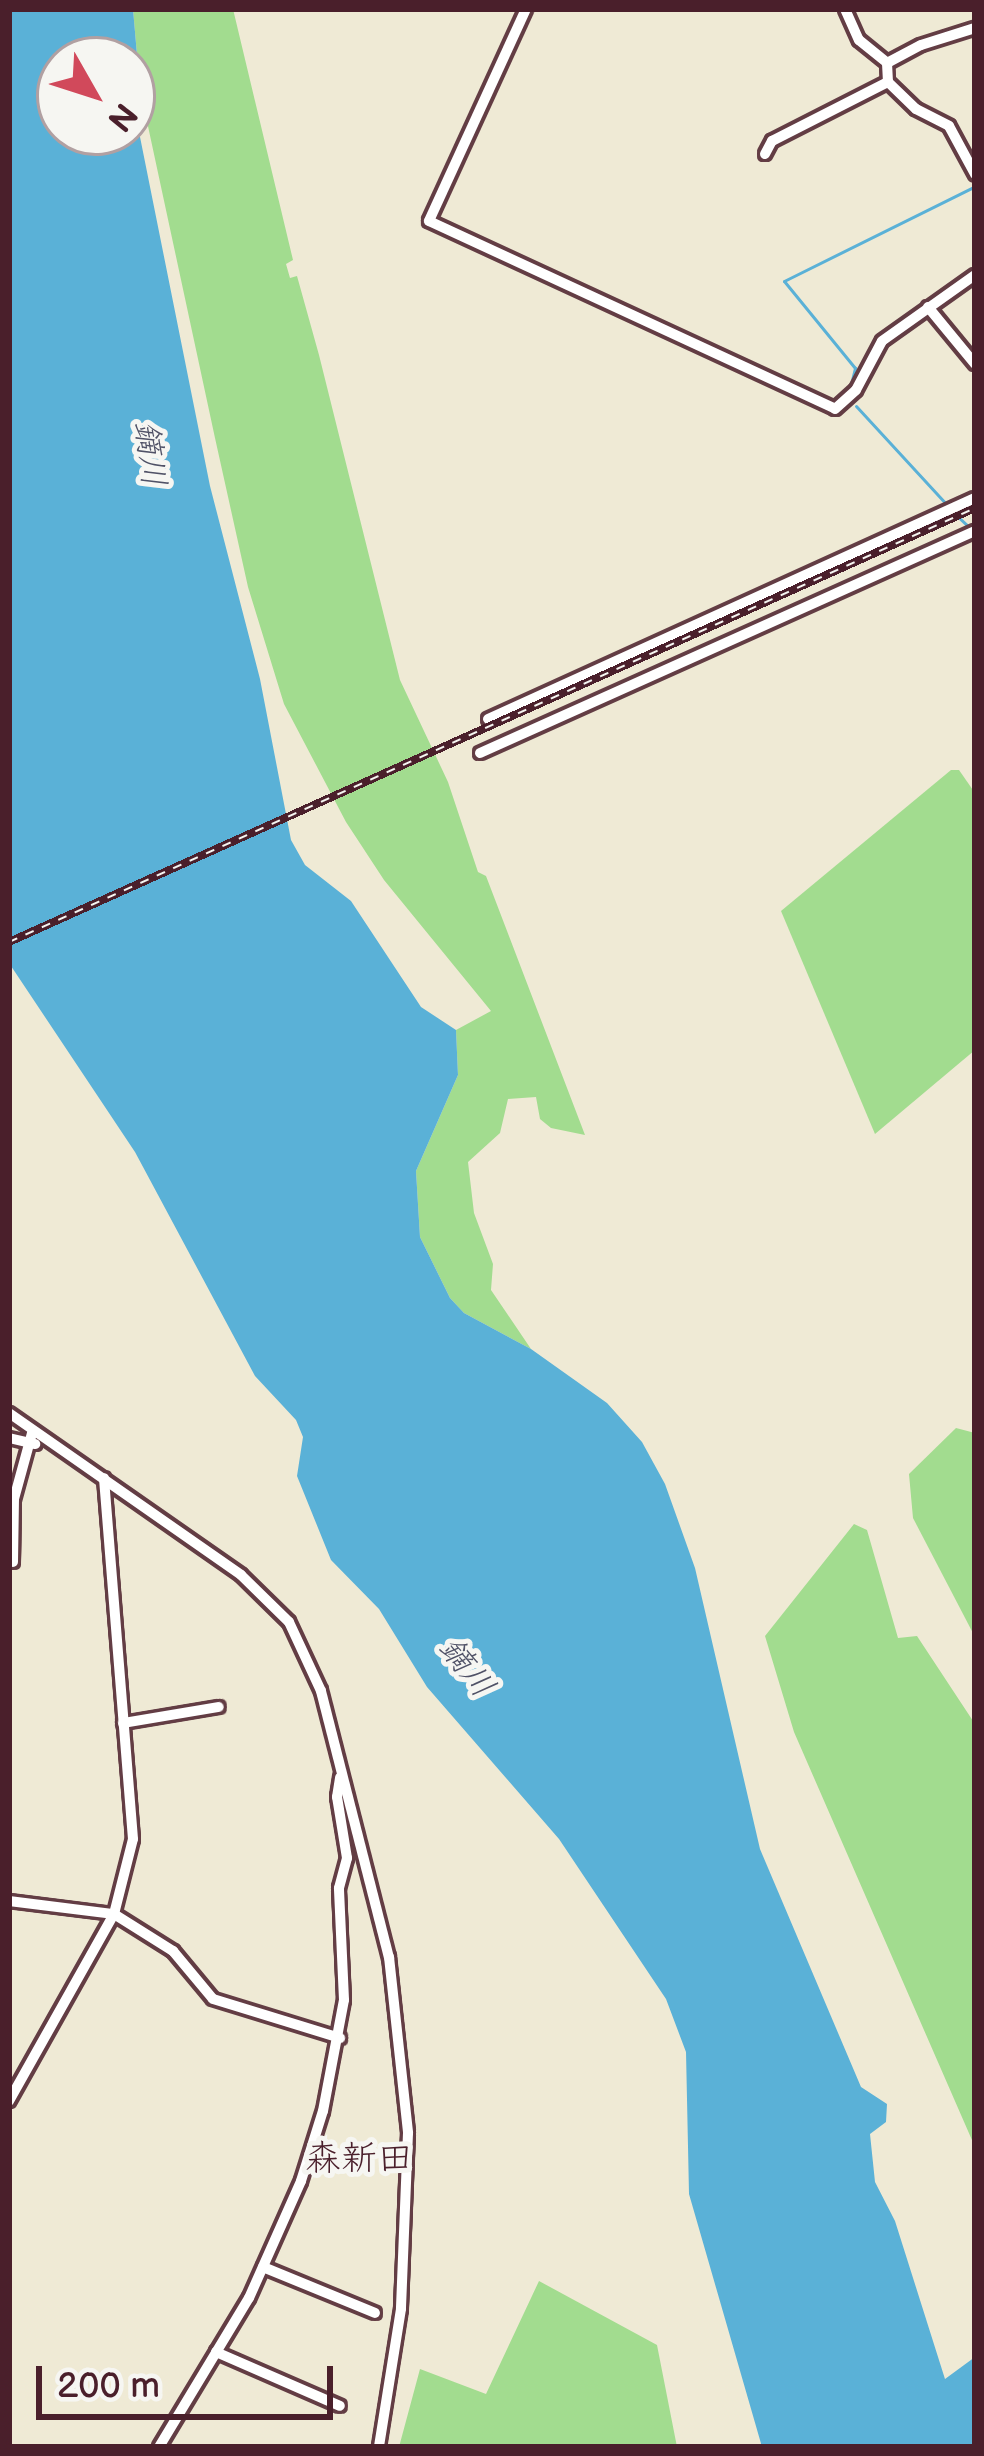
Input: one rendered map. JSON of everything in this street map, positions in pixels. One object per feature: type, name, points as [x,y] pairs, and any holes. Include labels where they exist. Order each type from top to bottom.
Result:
[{"type":"street","points":[[526,9],[429,221],[835,409],[856,390],[876,347],[975,275]]},
{"type":"street","points":[[845,9],[859,40],[887,64],[889,82],[916,110],[949,126],[975,174]]},
{"type":"street","points":[[887,64],[921,45],[975,28]]},
{"type":"street","points":[[765,154],[772,141],[889,82]]},
{"type":"street","points":[[928,307],[975,364]]},
{"type":"street","points":[[488,719],[975,498]]},
{"type":"street","points":[[480,752],[975,531]]},
{"type":"street","points":[[9,1413],[31,1438]]},
{"type":"street","points":[[9,1438],[31,1438],[56,1449],[241,1575],[289,1622],[321,1691],[389,1957],[408,2133],[401,2309],[379,2447]]},
{"type":"street","points":[[13,1562],[14,1499],[31,1438]]},
{"type":"street","points":[[9,2101],[114,1914],[133,1839],[104,1478]]},
{"type":"street","points":[[123,1723],[219,1707]]},
{"type":"street","points":[[159,2447],[263,2267],[301,2181],[340,2038],[345,1945],[339,1888],[346,1858],[338,1797],[341,1768]]},
{"type":"street","points":[[9,1901],[114,1914],[173,1951],[214,1999],[340,2038]]},
{"type":"street","points":[[263,2267],[375,2313]]},
{"type":"street","points":[[216,2352],[340,2406]]},
{"type":"green space","points":[[133,9],[233,9],[293,260],[286,264],[290,278],[297,276],[319,355],[400,680],[448,782],[478,872],[486,876],[585,1135],[551,1128],[540,1119],[536,1097],[508,1099],[500,1133],[468,1162],[474,1213],[493,1264],[491,1290],[531,1349],[464,1313],[450,1298],[420,1237],[416,1171],[458,1075],[456,1030],[491,1011],[384,880],[346,822],[284,704],[248,587],[154,156],[156,36],[135,36]]},
{"type":"green space","points":[[951,770],[959,770],[975,793],[975,1050],[875,1134],[781,911]]},
{"type":"green space","points":[[956,1428],[975,1433],[975,1637],[913,1518],[909,1474]]},
{"type":"green space","points":[[854,1524],[867,1530],[898,1638],[917,1636],[975,1724],[975,2147],[794,1732],[765,1636]]},
{"type":"green space","points":[[539,2281],[657,2345],[677,2447],[399,2447],[420,2369],[486,2394]]},
{"type":"water","name":"鏑川","points":[[9,9],[133,9],[135,36],[36,36],[36,156],[144,156],[210,486],[260,679],[291,840],[305,865],[351,901],[421,1007],[456,1030],[458,1075],[416,1171],[420,1237],[450,1298],[464,1313],[531,1349],[607,1403],[642,1442],[665,1484],[695,1568],[760,1849],[861,2087],[887,2104],[886,2122],[870,2134],[875,2182],[895,2221],[945,2379],[975,2357],[975,2447],[762,2447],[689,2194],[686,2052],[666,1999],[559,1839],[427,1687],[379,1609],[331,1560],[297,1476],[303,1437],[296,1420],[255,1376],[135,1152],[9,963]]},
{"type":"waterway","points":[[850,388],[855,368],[784,281],[975,186]]},
{"type":"waterway","points":[[856,406],[948,506]]},
{"type":"waterway","points":[[954,513],[969,527]]},
{"type":"railway","points":[[9,942],[975,508]]},
{"type":"district","name":"森新田","points":[[359,2160]]}]
